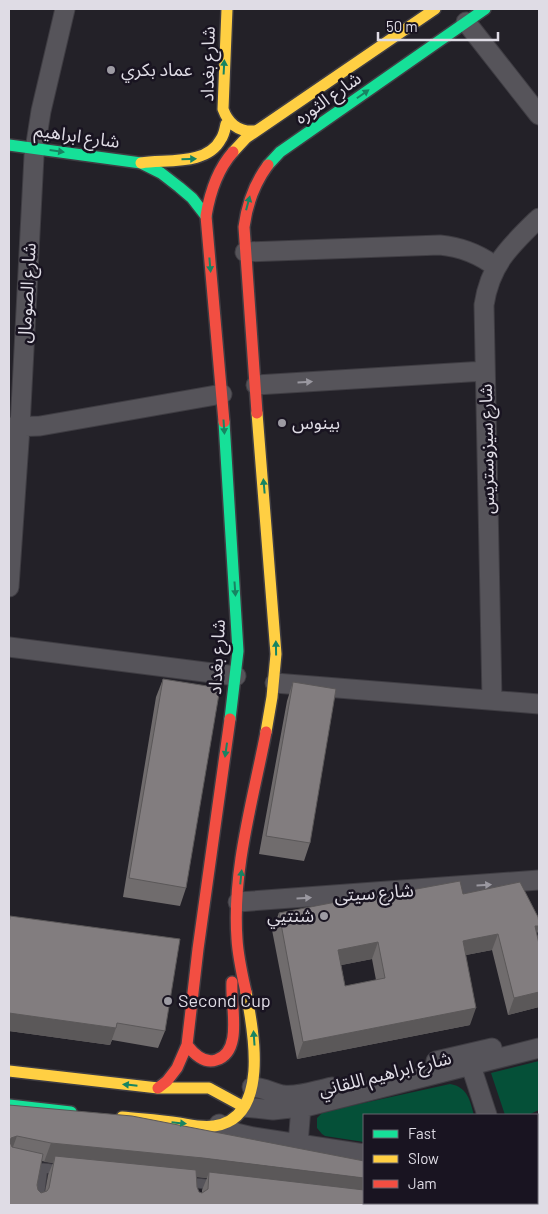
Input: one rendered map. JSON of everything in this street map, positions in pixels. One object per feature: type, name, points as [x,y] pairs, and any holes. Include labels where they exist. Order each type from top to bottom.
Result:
[{"type":"main road","name":"شارع بغداد","points":[[227,9],[222,104],[226,118],[236,128],[254,131]]},
{"type":"main road","name":"شارع الثوره","points":[[206,216],[209,196],[221,168],[239,144],[254,131],[435,9]]},
{"type":"main road","name":"شارع الثوره","points":[[245,252],[245,219],[250,197],[259,178],[272,160],[280,152],[485,9]]},
{"type":"main road","name":"شارع ابراهيم","points":[[9,145],[141,163],[164,160],[193,160],[204,156],[214,149],[221,140],[226,118]]},
{"type":"main road","name":"شارع ابراهيم","points":[[141,163],[179,187],[196,202],[206,216]]},
{"type":"main road","name":"شارع بغداد","points":[[158,1088],[171,1077],[187,1045],[198,949],[236,676],[238,634],[222,394],[206,216]]},
{"type":"main road","points":[[114,1116],[210,1122],[235,1116],[244,1107],[252,1087],[254,1036],[241,968],[237,930],[238,902],[250,809],[271,714],[275,683],[276,644],[245,252]]},
{"type":"main road","points":[[187,1045],[198,1056],[208,1060],[220,1059],[230,1051],[233,1043],[233,1031],[230,988],[234,977],[241,968]]},
{"type":"main road","name":"شارع ابراهيم اللقاني","points":[[9,1071],[158,1088],[209,1088],[244,1107]]},
{"type":"main road","points":[[209,1088],[213,1104]]},
{"type":"main road","points":[[9,1105],[86,1113]]},
{"type":"street","name":"شارع الصومال","points":[[9,587],[14,427],[35,148],[42,105],[65,9]]},
{"type":"street","points":[[466,22],[539,115]]},
{"type":"street","name":"شارع سيزوستريس","points":[[492,700],[484,305],[488,285],[496,267],[507,250],[539,218]]},
{"type":"street","points":[[245,252],[440,245],[458,247],[469,251],[496,267]]},
{"type":"street","points":[[256,385],[485,371]]},
{"type":"street","points":[[14,427],[40,426],[222,394]]},
{"type":"street","points":[[9,647],[236,676]]},
{"type":"street","points":[[275,683],[539,704]]},
{"type":"street","name":"شارع سيتى","points":[[238,902],[539,880]]},
{"type":"street","points":[[518,882],[527,900]]},
{"type":"street","points":[[179,947],[198,949]]},
{"type":"street","name":"شارع ابراهيم اللقاني","points":[[252,1087],[259,1087],[281,1095],[300,1094],[539,1036]]},
{"type":"street","name":"شارع ابراهيم اللقاني","points":[[244,1107],[273,1110],[301,1107],[539,1048]]},
{"type":"street","points":[[471,1066],[487,1114]]},
{"type":"street","points":[[298,1144],[301,1107]]},
{"type":"street","points":[[210,1122],[241,1135],[363,1154]]},
{"type":"lane","points":[[36,1205],[40,1191],[38,1167],[72,1171]]},
{"type":"lane","points":[[193,1185],[225,1186]]},
{"type":"green space","points":[[539,1061],[539,1110],[530,1114],[505,1114],[491,1073]]},
{"type":"green space","points":[[450,1084],[464,1091],[474,1114],[363,1114],[363,1142],[322,1134],[317,1128],[317,1118],[323,1112]]},
{"type":"building","points":[[163,679],[220,688],[186,888],[129,878]]},
{"type":"building","points":[[293,682],[336,689],[310,843],[266,836]]},
{"type":"building","points":[[460,881],[463,894],[520,882],[538,917],[539,926],[535,926],[539,944],[539,992],[514,998],[498,934],[472,939],[463,941],[476,1008],[303,1042],[279,913],[362,897],[362,899]],"holes":[[[378,942],[385,978],[345,986],[338,950]]]},
{"type":"building","points":[[10,916],[180,939],[165,1031],[117,1023],[116,1028],[9,1013]]},
{"type":"building","points":[[9,1105],[132,1116],[363,1161],[363,1178],[203,1158],[51,1143],[17,1136],[11,1138],[12,1147],[43,1154],[37,1185],[41,1193],[49,1188],[55,1156],[196,1170],[197,1187],[199,1192],[202,1193],[208,1189],[209,1172],[363,1190],[363,1204],[489,1205],[9,1205]]},
{"type":"traffic: fast","points":[[268,165],[280,152],[485,9]]},
{"type":"traffic: fast","points":[[9,145],[141,163],[161,173],[179,187],[192,198],[206,216]]},
{"type":"traffic: fast","points":[[224,422],[238,651],[230,719]]},
{"type":"traffic: fast","points":[[9,1105],[71,1112]]},
{"type":"traffic: slow","points":[[227,9],[223,109],[234,126],[243,130],[254,131]]},
{"type":"traffic: slow","points":[[233,152],[246,138],[435,9]]},
{"type":"traffic: slow","points":[[141,163],[185,160],[206,154],[215,148],[224,134],[226,124]]},
{"type":"traffic: slow","points":[[257,413],[276,654],[272,697],[266,732]]},
{"type":"traffic: slow","points":[[122,1117],[205,1127],[214,1126],[232,1119],[244,1107],[251,1090],[254,1070],[252,1027],[246,992]]},
{"type":"traffic: slow","points":[[9,1071],[158,1088],[209,1088],[244,1107]]},
{"type":"traffic: jam","points":[[224,422],[206,216],[215,182],[227,159],[233,152]]},
{"type":"traffic: jam","points":[[257,413],[244,227],[252,194],[268,165]]},
{"type":"traffic: jam","points":[[158,1088],[167,1081],[177,1068],[187,1045],[198,949],[230,719]]},
{"type":"traffic: jam","points":[[246,992],[240,966],[236,913],[245,835],[266,732]]},
{"type":"traffic: jam","points":[[187,1045],[196,1055],[207,1061],[216,1060],[225,1055],[230,1048],[233,1038],[232,982]]},
{"type":"place","name":"عماد بكري","points":[[111,70]]},
{"type":"place","name":"بينوس","points":[[282,423]]},
{"type":"place","name":"شنتيي","points":[[324,916]]},
{"type":"place","name":"Second Cup","points":[[168,1001]]}]
